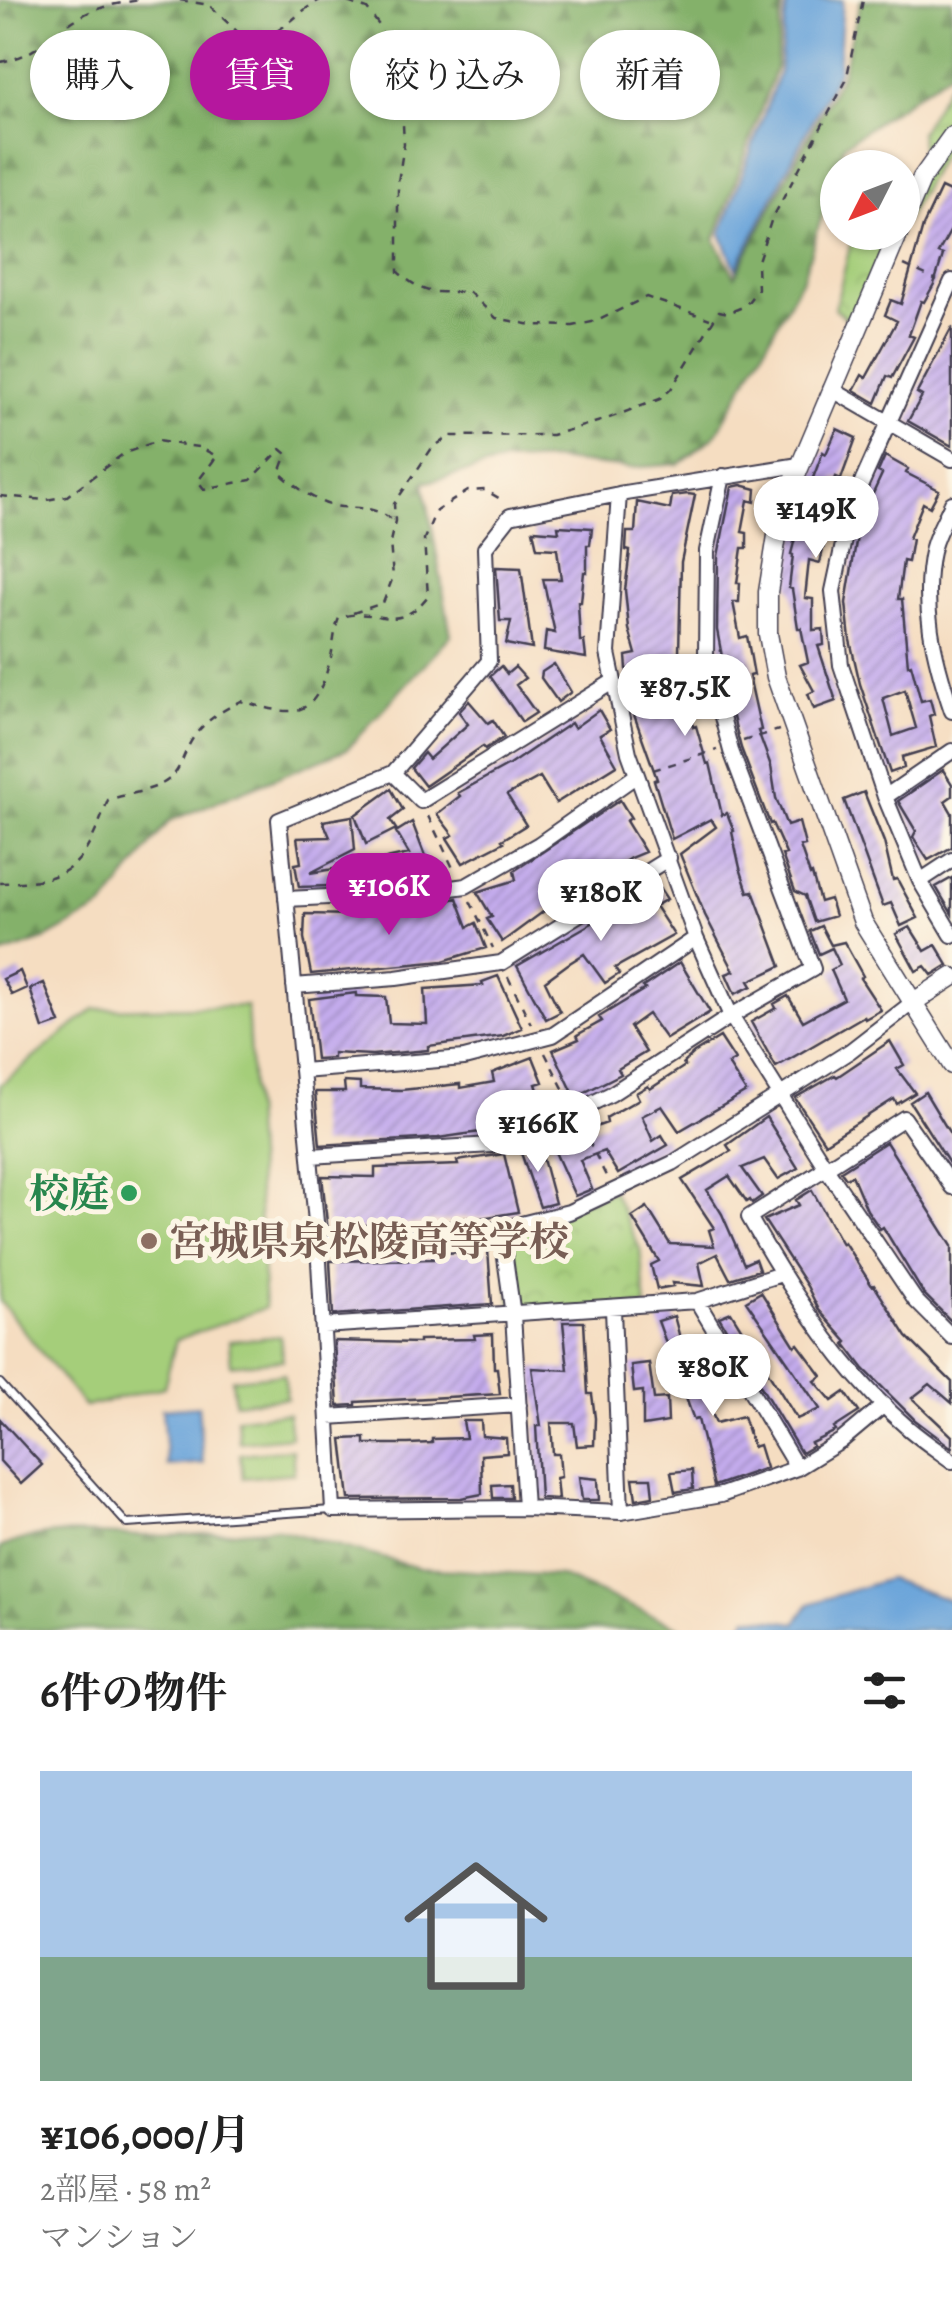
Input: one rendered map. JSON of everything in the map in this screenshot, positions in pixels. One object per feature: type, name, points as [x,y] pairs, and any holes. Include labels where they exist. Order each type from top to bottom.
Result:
[{"type":"street","points":[[920,183],[952,136]]},
{"type":"street","points":[[891,250],[781,511],[768,592],[768,634],[776,677],[863,922],[952,1065]]},
{"type":"street","points":[[951,283],[851,507],[833,591],[840,665],[884,797],[920,881],[952,935]]},
{"type":"street","points":[[832,389],[952,459]]},
{"type":"street","points":[[799,465],[510,516],[484,548],[489,661],[394,772],[279,820],[318,1244],[333,1510],[525,1508],[621,1512],[721,1495],[796,1468],[841,1441],[884,1404]]},
{"type":"street","points":[[310,1156],[492,1145],[610,1094],[813,968],[730,751],[706,657],[707,551],[723,476]]},
{"type":"street","points":[[619,494],[608,653],[628,752],[696,938],[731,1016],[826,1168],[915,1300],[952,1337]]},
{"type":"street","points":[[952,503],[934,545],[926,599],[938,670],[952,711]]},
{"type":"street","points":[[394,772],[420,801],[614,681]]},
{"type":"street","points":[[884,797],[952,751]]},
{"type":"street","points":[[286,899],[413,893],[462,886],[539,844],[637,776]]},
{"type":"street","points":[[294,986],[396,978],[501,963],[669,858]]},
{"type":"street","points":[[920,881],[952,860]]},
{"type":"street","points":[[302,1071],[464,1058],[554,1035],[696,938]]},
{"type":"street","points":[[318,1244],[501,1229],[569,1212],[673,1163],[850,1051],[952,977]]},
{"type":"street","points":[[952,1188],[904,1118],[749,1218],[781,1274],[858,1377],[907,1428],[952,1460]]},
{"type":"street","points":[[501,1229],[513,1315],[525,1508]]},
{"type":"street","points":[[323,1326],[697,1300],[781,1274]]},
{"type":"street","points":[[697,1300],[796,1468]]},
{"type":"street","points":[[613,1308],[621,1512]]},
{"type":"street","points":[[328,1417],[518,1405]]},
{"type":"lane","points":[[0,1383],[127,1524],[333,1510]]},
{"type":"path","points":[[0,62],[30,54],[68,24],[98,8],[139,0]]},
{"type":"path","points":[[180,0],[208,6],[244,38],[252,38],[281,32],[301,10],[320,0]]},
{"type":"path","points":[[332,0],[366,9],[381,28],[402,105],[398,272],[432,294],[469,292],[496,318],[532,325],[573,326],[597,321],[646,297],[712,320]]},
{"type":"path","points":[[0,883],[40,882],[70,870],[91,845],[108,800],[166,783],[205,723],[222,710],[241,701],[294,713],[316,699],[330,663],[339,618],[383,603],[393,577],[390,542],[394,504],[432,448],[450,436],[552,435],[660,399],[671,389],[712,320],[719,312],[728,314],[745,306],[758,289],[757,264],[771,221],[846,82],[863,0]]},
{"type":"path","points":[[888,258],[951,283]]},
{"type":"path","points":[[0,496],[47,500],[67,496],[123,454],[158,441],[208,450],[216,456],[198,481],[204,490],[251,480],[281,449],[287,454],[280,473],[290,482],[331,506],[364,506],[395,522]]},
{"type":"path","points":[[353,613],[382,618],[414,613],[428,596],[423,552],[427,530],[441,505],[458,494],[485,490],[508,502],[520,514]]},
{"type":"path","points":[[420,801],[614,1191]]},
{"type":"green space","points":[[0,0],[783,0],[776,67],[715,240],[735,276],[842,73],[861,0],[952,0],[952,70],[844,145],[842,150],[820,150],[820,222],[803,277],[716,435],[679,464],[629,468],[555,460],[503,462],[424,483],[451,635],[347,749],[169,821],[104,907],[41,941],[0,955]]},
{"type":"green space","points":[[952,78],[952,136],[920,194],[920,132]]},
{"type":"green space","points":[[849,250],[892,250],[857,329],[835,308]]},
{"type":"green space","name":"校庭","points":[[247,1006],[265,1308],[176,1340],[164,1387],[85,1407],[0,1301],[0,1085],[94,1009]]},
{"type":"green space","points":[[613,1191],[640,1249],[646,1306],[513,1315],[501,1229]]},
{"type":"green space","points":[[280,1336],[283,1360],[231,1365],[229,1341]]},
{"type":"green space","points":[[284,1374],[287,1398],[235,1403],[232,1379]]},
{"type":"green space","points":[[288,1413],[291,1437],[239,1442],[237,1418]]},
{"type":"green space","points":[[292,1449],[294,1473],[243,1478],[240,1454]]},
{"type":"green space","points":[[274,1528],[419,1568],[560,1576],[686,1630],[0,1630],[0,1548],[57,1534],[170,1536]]},
{"type":"water","points":[[787,0],[843,0],[838,71],[736,269],[721,234],[779,72]]},
{"type":"water","points":[[198,1406],[203,1463],[167,1466],[162,1409]]},
{"type":"water","points":[[888,1579],[952,1601],[952,1623],[947,1630],[737,1630],[748,1617],[796,1623],[809,1604]]},
{"type":"building","points":[[941,188],[952,193],[952,228],[938,253],[943,255],[934,284],[921,301],[909,335],[914,337],[892,378],[887,376],[876,403],[854,390],[862,375],[866,378],[897,321],[885,315],[891,300],[901,304],[916,250],[920,250],[923,226]]},
{"type":"building","points":[[952,327],[952,446],[908,421],[922,396],[917,393]]},
{"type":"building","points":[[837,429],[856,438],[824,511],[829,512],[818,543],[824,545],[820,563],[809,560],[805,598],[813,599],[813,630],[823,629],[824,645],[818,646],[836,701],[814,709],[808,694],[814,691],[800,665],[808,662],[789,588],[791,554],[806,496],[823,452],[826,454]]},
{"type":"building","points":[[885,456],[908,469],[906,473],[939,490],[930,507],[923,503],[909,538],[912,539],[908,562],[903,561],[898,599],[902,599],[908,665],[911,664],[921,701],[930,699],[934,714],[929,716],[936,747],[902,757],[904,768],[890,773],[860,684],[846,603],[859,524],[882,474],[878,472]],"holes":[[[905,690],[916,728],[893,736],[883,698]]]},
{"type":"building","points":[[732,487],[756,489],[755,502],[748,500],[742,532],[747,533],[747,548],[742,548],[737,583],[739,602],[733,602],[740,638],[747,636],[754,675],[749,676],[761,730],[758,731],[771,766],[776,798],[787,826],[799,822],[805,845],[800,846],[820,902],[830,899],[835,916],[814,922],[805,896],[795,891],[782,855],[786,854],[770,824],[741,748],[720,663],[723,662],[717,630],[718,556]]},
{"type":"building","points":[[695,495],[681,562],[679,653],[683,653],[693,727],[696,726],[707,764],[710,763],[722,815],[727,813],[734,831],[748,892],[753,891],[781,966],[749,981],[752,986],[735,994],[726,974],[734,971],[680,854],[716,827],[711,819],[672,839],[654,780],[657,779],[633,712],[628,682],[626,656],[636,654],[625,590],[630,551],[626,550],[627,532],[635,532],[637,502],[670,509],[672,496]]},
{"type":"building","points":[[558,526],[592,528],[587,545],[587,572],[578,602],[580,641],[584,641],[586,658],[544,651],[546,631],[555,633],[543,579],[561,579],[557,549],[537,548],[533,530],[559,532]]},
{"type":"building","points":[[496,567],[521,568],[532,649],[506,644],[511,621],[500,621]]},
{"type":"building","points":[[554,664],[571,692],[558,702],[541,678],[542,672]]},
{"type":"building","points":[[501,666],[507,674],[515,667],[525,678],[516,685],[536,713],[522,722],[490,676]]},
{"type":"building","points":[[469,701],[488,723],[493,720],[504,737],[485,749],[483,746],[425,786],[411,768],[424,753],[429,759],[468,724],[459,712]]},
{"type":"building","points":[[599,710],[610,729],[600,735],[617,765],[556,803],[540,777],[507,795],[526,825],[504,842],[463,863],[447,838],[453,835],[437,814],[460,796],[458,793],[509,765],[571,723],[574,728]]},
{"type":"building","points":[[943,770],[952,784],[952,796],[945,801],[952,813],[952,847],[928,860],[898,801]]},
{"type":"building","points":[[391,789],[403,810],[390,820],[396,829],[366,844],[355,815]]},
{"type":"building","points":[[864,792],[884,842],[893,880],[897,879],[918,918],[901,926],[891,903],[883,906],[844,800]]},
{"type":"building","points":[[620,800],[631,818],[626,821],[645,852],[551,906],[502,942],[487,919],[492,917],[477,892],[516,880],[514,871]]},
{"type":"building","points":[[352,816],[355,850],[310,873],[357,865],[359,885],[299,887],[295,864],[301,863],[297,838],[330,837],[323,821]]},
{"type":"building","points":[[412,822],[428,864],[441,863],[446,878],[381,884],[373,862],[409,854],[396,832]]},
{"type":"building","points":[[952,878],[952,914],[936,887]]},
{"type":"building","points":[[654,880],[667,899],[655,906],[674,935],[615,968],[619,974],[605,983],[584,954],[568,964],[545,981],[560,1012],[546,1019],[517,966],[606,915]]},
{"type":"building","points":[[457,898],[468,927],[476,923],[486,948],[443,961],[311,974],[304,938],[305,914],[357,915],[442,907],[440,902]]},
{"type":"building","points":[[821,926],[831,945],[844,942],[863,976],[860,978],[881,1010],[776,1067],[751,1022],[788,996],[803,1021],[844,999],[831,970],[840,965],[832,948],[819,954],[810,931]]},
{"type":"building","points":[[910,927],[925,951],[936,945],[948,965],[932,975],[925,966],[916,971],[896,934]]},
{"type":"building","points":[[680,962],[710,1012],[666,1039],[648,1014],[630,1027],[646,1052],[618,1069],[621,1074],[575,1097],[553,1050],[579,1039],[577,1035],[602,1021],[599,1017]]},
{"type":"building","points":[[20,971],[27,988],[12,995],[3,979]]},
{"type":"building","points":[[498,976],[522,1028],[503,1036],[428,1046],[428,1050],[372,1055],[333,1053],[333,1058],[316,1059],[309,999],[356,993],[386,997],[389,1023],[427,1024],[425,989],[483,985],[482,982]]},
{"type":"building","points":[[44,983],[60,1023],[43,1029],[30,989]]},
{"type":"building","points":[[720,1037],[735,1060],[728,1064],[746,1092],[679,1131],[662,1106],[642,1116],[653,1141],[662,1135],[668,1145],[618,1174],[604,1151],[580,1160],[592,1189],[575,1196],[551,1143],[607,1123],[606,1118],[639,1099],[636,1093],[648,1086],[650,1089],[685,1066],[683,1063],[694,1053]]},
{"type":"building","points":[[890,1041],[904,1065],[897,1069],[915,1093],[897,1104],[894,1099],[825,1143],[795,1098],[837,1077]]},
{"type":"building","points":[[533,1057],[543,1082],[536,1084],[546,1114],[494,1130],[438,1138],[320,1145],[315,1092],[345,1092],[344,1082],[360,1083],[360,1089],[401,1090],[460,1084],[460,1088],[494,1082],[492,1073]]},
{"type":"building","points":[[925,1092],[952,1137],[952,1168],[910,1102]]},
{"type":"building","points":[[766,1117],[798,1168],[778,1179],[764,1159],[742,1168],[762,1196],[752,1203],[747,1202],[729,1176],[707,1190],[744,1264],[755,1259],[759,1270],[730,1279],[717,1254],[699,1263],[704,1286],[672,1283],[673,1286],[657,1289],[651,1265],[659,1261],[632,1217],[647,1207],[670,1244],[714,1246],[709,1230],[714,1228],[682,1180],[731,1151],[727,1145]]},
{"type":"building","points":[[886,1142],[952,1246],[952,1322],[923,1293],[883,1227],[880,1229],[867,1210],[852,1175],[846,1178],[841,1171]]},
{"type":"building","points":[[539,1144],[555,1203],[540,1207],[520,1150]]},
{"type":"building","points":[[504,1154],[518,1212],[429,1224],[365,1225],[365,1230],[328,1232],[322,1176],[375,1177],[375,1168],[458,1165],[457,1161]]},
{"type":"building","points":[[812,1190],[842,1244],[907,1337],[952,1382],[952,1403],[930,1384],[912,1398],[952,1436],[952,1448],[915,1420],[864,1369],[819,1310],[764,1220],[799,1205],[796,1200]]},
{"type":"building","points":[[488,1250],[492,1304],[333,1315],[330,1261],[433,1259],[432,1254]]},
{"type":"building","points":[[761,1292],[795,1346],[798,1344],[822,1376],[815,1381],[832,1401],[845,1392],[859,1412],[801,1453],[719,1317],[731,1312],[797,1419],[820,1409],[746,1301]]},
{"type":"building","points":[[674,1316],[716,1423],[743,1416],[753,1447],[759,1445],[766,1468],[714,1486],[698,1419],[694,1420],[658,1321]]},
{"type":"building","points":[[563,1322],[584,1322],[588,1394],[592,1394],[595,1418],[594,1445],[577,1446],[574,1423],[551,1423],[553,1454],[559,1454],[558,1499],[540,1498],[536,1426],[541,1426],[532,1368],[568,1370]]},
{"type":"building","points":[[493,1334],[500,1394],[338,1406],[334,1341],[419,1343]]},
{"type":"building","points":[[649,1363],[654,1399],[667,1398],[668,1422],[643,1426],[643,1391],[634,1392],[631,1365]]},
{"type":"building","points":[[0,1419],[42,1465],[21,1484],[0,1461]]},
{"type":"building","points":[[463,1421],[481,1421],[482,1436],[506,1438],[507,1453],[481,1455],[482,1494],[461,1498],[349,1499],[342,1439],[365,1438],[365,1444],[408,1444],[466,1438]]},
{"type":"building","points":[[692,1470],[693,1489],[675,1492],[671,1472]]},
{"type":"building","points":[[579,1477],[598,1479],[599,1500],[582,1500]]},
{"type":"building","points":[[633,1478],[651,1478],[653,1496],[636,1499]]},
{"type":"building","points":[[510,1484],[511,1498],[493,1498],[492,1485]]},
{"type":"place","name":"校庭","points":[[129,1193]]},
{"type":"place","name":"宮城県泉松陵高等学校","points":[[149,1241]]}]
